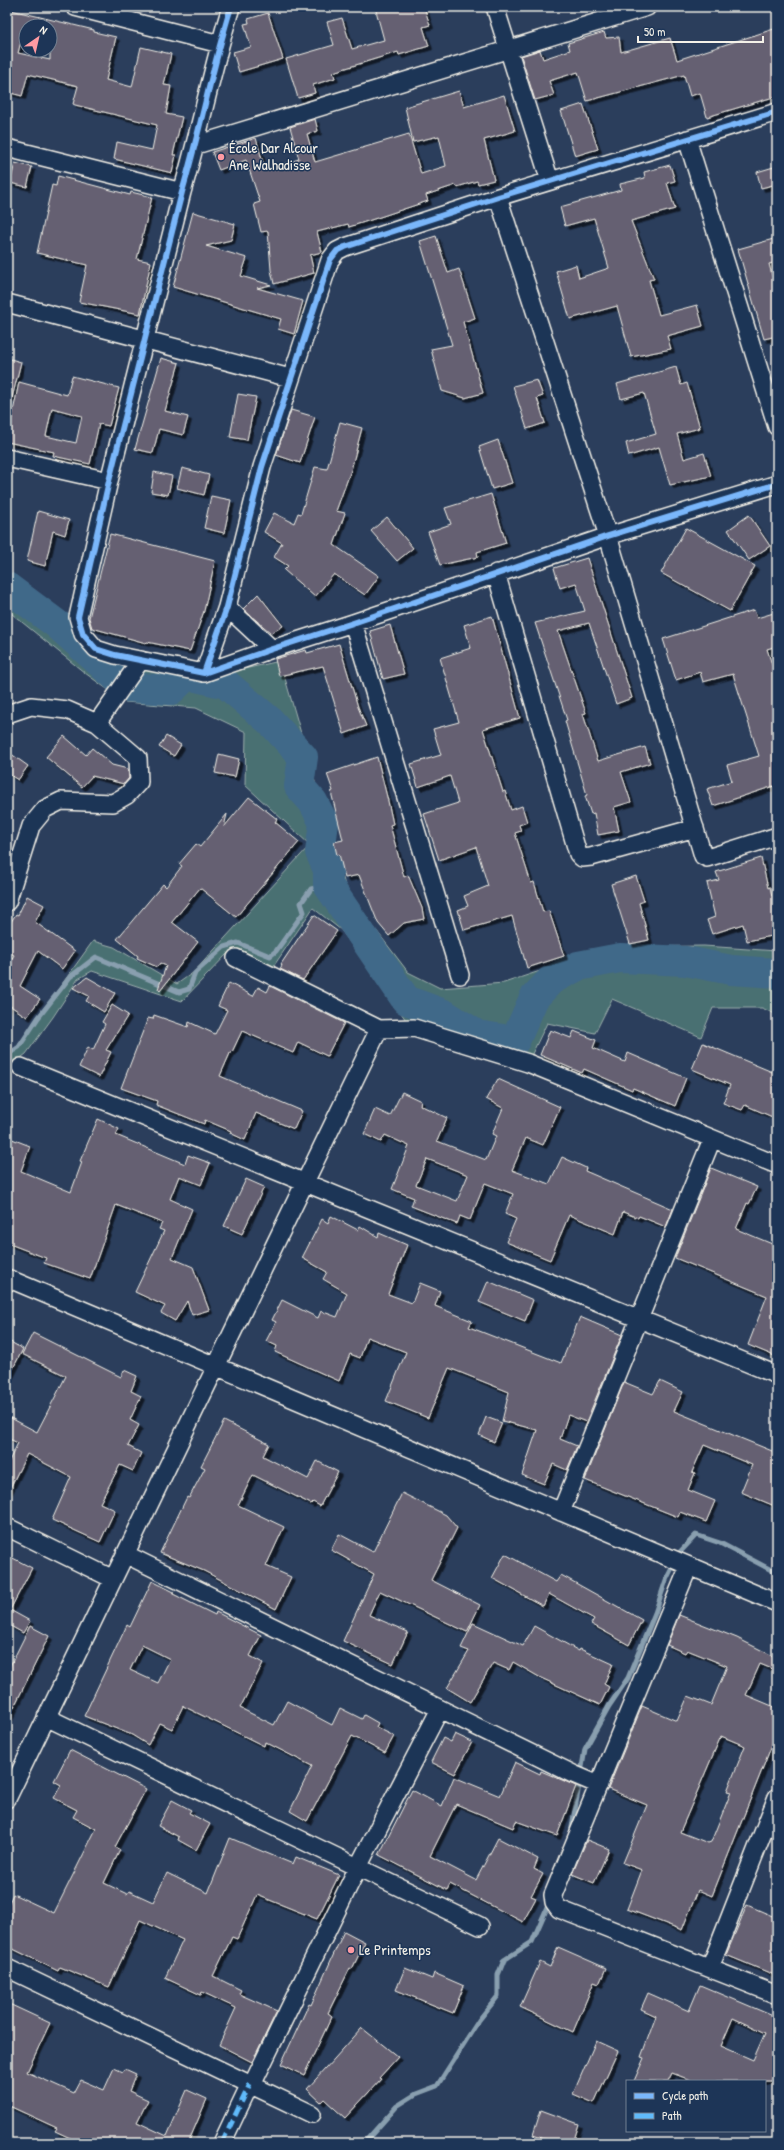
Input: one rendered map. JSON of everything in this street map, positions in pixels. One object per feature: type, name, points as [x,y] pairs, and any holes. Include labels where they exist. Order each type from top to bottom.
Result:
[{"type":"street","points":[[75,7],[220,44]]},
{"type":"street","points":[[231,7],[220,44],[196,145],[182,192],[147,339],[109,481],[78,617],[82,634],[96,649],[204,674],[272,649],[353,623],[496,573],[608,536],[777,484]]},
{"type":"street","points":[[495,7],[550,181]]},
{"type":"street","points":[[196,145],[647,7]]},
{"type":"street","points":[[204,674],[227,607],[262,468],[290,378],[330,260],[337,251],[345,247],[498,197],[777,112]]},
{"type":"street","points":[[687,139],[771,385],[777,427]]},
{"type":"street","points":[[7,148],[182,192]]},
{"type":"street","points":[[498,197],[608,536],[705,858],[777,836]]},
{"type":"street","points":[[7,303],[290,378]]},
{"type":"street","points":[[7,458],[109,481]]},
{"type":"street","points":[[496,573],[578,854],[582,858],[590,858],[695,828]]},
{"type":"street","points":[[227,607],[272,649]]},
{"type":"street","points":[[353,623],[460,975]]},
{"type":"street","points":[[96,723],[141,660]]},
{"type":"street","points":[[7,714],[31,706],[68,710],[96,723],[138,758],[139,782],[128,795],[113,803],[61,800],[45,809],[31,826],[7,902]]},
{"type":"street","points":[[236,958],[379,1030],[414,1028],[528,1064],[777,1165]]},
{"type":"street","points":[[7,1799],[379,1030]]},
{"type":"street","points":[[21,1067],[777,1375]]},
{"type":"street","points":[[561,1512],[712,1139]]},
{"type":"street","points":[[7,1278],[777,1603]]},
{"type":"street","points":[[7,1528],[113,1579]]},
{"type":"street","points":[[125,1554],[596,1784]]},
{"type":"street","points":[[690,1566],[596,1784],[553,1895],[554,1902],[560,1908],[777,1995]]},
{"type":"street","points":[[222,2143],[358,1867],[440,1709]]},
{"type":"street","points":[[46,1717],[480,1926]]},
{"type":"street","points":[[710,1968],[777,1797]]},
{"type":"street","points":[[7,1968],[312,2114]]},
{"type":"green space","points":[[7,575],[104,659],[195,680],[280,661],[347,892],[408,972],[440,988],[504,983],[612,947],[704,946],[777,951],[777,1015],[762,1008],[713,1008],[701,1037],[612,999],[595,1033],[547,1023],[529,1060],[406,1020],[341,930],[313,908],[273,967],[228,953],[182,1001],[92,971],[78,979],[26,1054],[7,1068],[7,1053],[13,1052],[93,941],[114,947],[177,984],[194,972],[310,845],[245,785],[246,732],[196,708],[125,702],[85,673],[7,610]]},
{"type":"building","points":[[375,7],[424,7],[430,25],[423,27],[429,46],[399,55],[398,52],[333,72],[335,78],[313,85],[315,93],[298,98],[286,59],[334,45],[327,22],[342,18],[352,49],[384,40]]},
{"type":"building","points":[[7,9],[44,18],[18,18],[18,58],[41,58],[50,60],[50,58],[58,58],[58,21],[116,37],[106,80],[132,87],[141,47],[171,54],[164,85],[171,86],[166,114],[182,117],[173,155],[176,155],[172,173],[114,159],[117,142],[152,150],[157,125],[75,105],[73,104],[78,86],[28,74],[22,96],[7,92]]},
{"type":"building","points":[[268,13],[283,59],[239,72],[233,52],[251,47],[244,24],[249,23],[248,19]]},
{"type":"building","points":[[777,28],[777,96],[707,117],[700,93],[690,96],[684,75],[587,101],[578,72],[549,81],[554,95],[535,100],[521,56],[540,50],[543,59],[570,50],[568,43],[604,32],[606,38],[619,37],[621,52],[670,38],[677,60]]},
{"type":"building","points":[[459,91],[464,107],[504,95],[515,131],[484,140],[494,180],[478,184],[477,181],[457,187],[456,185],[426,195],[428,201],[349,227],[348,224],[317,232],[322,252],[310,255],[314,273],[274,284],[271,270],[268,231],[261,232],[254,204],[260,202],[246,160],[219,170],[212,152],[256,138],[265,170],[299,159],[290,127],[315,119],[318,131],[307,134],[315,162],[409,134],[421,174],[446,166],[439,136],[413,142],[405,107]]},
{"type":"building","points":[[583,104],[598,149],[575,156],[561,111]]},
{"type":"building","points":[[15,163],[32,167],[27,187],[10,183]]},
{"type":"building","points":[[670,165],[675,181],[667,183],[675,209],[631,221],[654,279],[649,280],[659,315],[697,305],[703,326],[667,336],[671,349],[631,357],[617,306],[570,319],[556,271],[576,265],[579,278],[609,268],[594,218],[565,226],[560,207],[621,190],[620,184],[645,178],[644,172]]},
{"type":"building","points":[[777,166],[777,184],[761,188],[757,172]]},
{"type":"building","points":[[58,176],[130,195],[131,192],[152,197],[137,259],[151,262],[140,314],[79,302],[87,265],[37,253],[52,185],[56,186]]},
{"type":"building","points":[[193,212],[235,224],[231,240],[206,246],[247,258],[241,276],[271,285],[257,288],[303,301],[294,334],[278,329],[281,319],[173,287]]},
{"type":"building","points":[[436,236],[448,273],[459,269],[475,318],[463,322],[483,393],[465,398],[442,391],[431,349],[452,345],[420,241]]},
{"type":"building","points":[[777,238],[777,262],[769,264],[777,293],[777,336],[764,339],[738,249]]},
{"type":"building","points":[[7,358],[21,362],[12,398],[7,398]]},
{"type":"building","points":[[161,358],[179,363],[165,411],[188,417],[183,435],[159,429],[153,453],[135,449]]},
{"type":"building","points":[[676,367],[681,385],[687,383],[700,428],[677,434],[684,459],[704,453],[711,476],[670,485],[659,447],[629,456],[626,443],[656,434],[644,393],[621,399],[617,384]]},
{"type":"building","points":[[72,376],[119,388],[109,426],[99,424],[90,464],[53,456],[54,452],[7,442],[19,382],[67,395]],"holes":[[[52,408],[82,416],[76,443],[46,436]]]},
{"type":"building","points":[[537,380],[543,396],[537,398],[545,423],[527,429],[513,386]]},
{"type":"building","points":[[238,394],[256,397],[247,440],[230,437]]},
{"type":"building","points":[[291,410],[315,417],[300,463],[276,455]]},
{"type":"building","points":[[340,422],[362,428],[351,470],[336,511],[345,513],[334,545],[379,576],[365,595],[334,574],[315,597],[284,570],[288,566],[274,557],[282,543],[264,532],[274,513],[294,523],[298,513],[301,514],[315,467],[327,469]]},
{"type":"building","points":[[498,440],[512,483],[492,489],[479,447]]},
{"type":"building","points":[[182,468],[209,475],[204,495],[177,488]]},
{"type":"building","points":[[154,472],[172,476],[168,495],[151,492]]},
{"type":"building","points":[[491,494],[506,543],[477,552],[478,557],[440,565],[428,532],[451,524],[445,508]]},
{"type":"building","points":[[211,496],[231,500],[224,533],[204,528]]},
{"type":"building","points":[[38,511],[69,520],[65,535],[53,531],[45,566],[27,561]]},
{"type":"building","points":[[749,515],[770,546],[749,560],[728,530]]},
{"type":"building","points":[[387,517],[413,548],[397,561],[371,531]]},
{"type":"building","points":[[686,528],[755,566],[730,611],[661,573]]},
{"type":"building","points":[[110,534],[215,561],[204,611],[190,651],[146,643],[92,628],[89,618]]},
{"type":"building","points":[[587,558],[632,698],[616,704],[589,623],[558,631],[586,713],[583,714],[598,761],[645,747],[650,763],[621,772],[631,802],[614,807],[619,831],[598,835],[594,813],[591,814],[585,796],[587,795],[565,721],[567,720],[535,623],[585,611],[576,583],[560,588],[554,568]]},
{"type":"building","points":[[258,594],[283,626],[271,633],[243,609]]},
{"type":"building","points":[[754,610],[757,618],[777,612],[777,646],[767,649],[777,680],[777,785],[713,806],[707,789],[732,781],[727,765],[759,756],[733,674],[703,682],[700,672],[676,680],[663,639]]},
{"type":"building","points":[[492,616],[520,718],[483,729],[503,792],[505,791],[511,810],[522,806],[527,822],[519,825],[521,831],[515,833],[531,883],[534,882],[543,912],[549,911],[564,956],[527,968],[512,916],[464,930],[458,910],[468,906],[464,896],[488,886],[476,847],[439,860],[424,814],[458,803],[450,776],[418,787],[411,764],[441,755],[433,729],[459,722],[440,658],[471,648],[464,625]]},
{"type":"building","points":[[390,625],[404,674],[383,679],[370,631]]},
{"type":"building","points":[[339,644],[358,707],[366,726],[344,734],[323,666],[279,676],[275,659],[306,650],[307,653]]},
{"type":"building","points":[[64,736],[86,755],[92,748],[112,765],[128,769],[129,778],[124,784],[92,776],[82,787],[46,757]]},
{"type":"building","points":[[166,736],[181,745],[174,756],[159,747]]},
{"type":"building","points":[[7,751],[28,766],[18,780],[7,773]]},
{"type":"building","points":[[219,754],[239,759],[235,777],[215,773]]},
{"type":"building","points":[[377,757],[393,824],[390,825],[404,877],[408,875],[422,908],[424,919],[404,923],[389,936],[378,923],[359,875],[345,878],[339,854],[337,855],[334,842],[343,840],[331,792],[333,791],[327,774]]},
{"type":"building","points":[[249,797],[277,819],[275,822],[299,842],[236,917],[200,888],[172,922],[198,942],[160,991],[158,989],[166,966],[160,963],[157,967],[137,958],[138,956],[117,939],[163,884],[166,887],[182,866],[179,864],[196,844],[200,847],[227,814],[224,827]]},
{"type":"building","points":[[761,858],[768,888],[770,887],[772,896],[777,895],[777,935],[747,941],[743,924],[712,934],[707,920],[715,917],[707,883],[719,880],[716,872]]},
{"type":"building","points":[[636,876],[644,901],[639,903],[649,940],[630,944],[611,884]]},
{"type":"building","points":[[27,896],[44,905],[35,922],[75,951],[62,969],[38,951],[20,986],[40,999],[27,1017],[9,1005],[7,1009],[7,967],[14,955],[7,951],[7,928],[16,914],[18,915]]},
{"type":"building","points":[[314,915],[337,931],[303,980],[280,969],[281,964]]},
{"type":"building","points":[[87,977],[115,993],[104,1012],[86,1001],[89,996],[73,988]]},
{"type":"building","points":[[229,983],[253,996],[258,987],[267,992],[270,986],[344,1023],[327,1056],[298,1042],[293,1053],[242,1031],[232,1052],[231,1051],[220,1076],[302,1111],[294,1129],[256,1113],[245,1140],[230,1133],[231,1131],[205,1120],[204,1124],[156,1105],[157,1101],[121,1088],[148,1018],[153,1019],[154,1015],[188,1027],[189,1022],[215,1034],[227,1010],[218,1006]]},
{"type":"building","points":[[112,1005],[128,1015],[106,1050],[111,1052],[99,1077],[79,1067],[88,1047],[93,1050],[105,1024],[102,1022]]},
{"type":"building","points":[[550,1030],[571,1038],[574,1031],[596,1040],[593,1048],[625,1062],[628,1053],[686,1078],[675,1106],[633,1088],[632,1090],[584,1069],[582,1073],[540,1055]]},
{"type":"building","points":[[703,1043],[777,1074],[777,1119],[745,1105],[742,1110],[723,1103],[730,1085],[692,1069]]},
{"type":"building","points":[[498,1079],[560,1107],[543,1145],[526,1138],[512,1170],[549,1184],[562,1157],[586,1168],[585,1171],[673,1209],[666,1227],[639,1216],[638,1218],[623,1212],[615,1234],[569,1215],[550,1260],[506,1242],[516,1219],[505,1214],[513,1194],[485,1183],[470,1220],[460,1216],[457,1224],[411,1206],[414,1198],[392,1189],[409,1146],[385,1135],[381,1142],[364,1134],[375,1109],[390,1116],[402,1092],[421,1101],[420,1105],[447,1118],[437,1141],[486,1160],[496,1136],[492,1134],[503,1108],[486,1099]],"holes":[[[427,1159],[468,1175],[457,1201],[416,1185]]]},
{"type":"building","points":[[98,1119],[119,1129],[116,1135],[185,1164],[188,1155],[210,1163],[201,1185],[179,1176],[170,1199],[192,1209],[172,1258],[193,1267],[209,1310],[192,1315],[187,1301],[175,1321],[161,1313],[165,1306],[135,1292],[164,1231],[159,1229],[162,1223],[116,1205],[90,1279],[44,1263],[46,1258],[7,1243],[7,1137],[30,1146],[21,1171],[71,1192],[82,1162],[80,1161]]},
{"type":"building","points":[[711,1168],[757,1187],[749,1204],[747,1203],[736,1229],[777,1246],[777,1357],[748,1345],[767,1296],[675,1258]]},
{"type":"building","points":[[246,1179],[264,1187],[242,1234],[224,1226]]},
{"type":"building","points":[[331,1216],[358,1230],[360,1226],[378,1237],[379,1233],[407,1245],[388,1294],[412,1303],[420,1283],[440,1291],[435,1306],[472,1321],[469,1327],[561,1363],[580,1317],[622,1335],[586,1422],[568,1415],[560,1439],[577,1446],[567,1470],[553,1464],[544,1484],[522,1475],[537,1430],[502,1421],[509,1392],[449,1368],[428,1418],[386,1401],[406,1352],[367,1337],[360,1358],[350,1354],[339,1381],[275,1352],[277,1346],[266,1341],[276,1322],[272,1320],[282,1300],[318,1318],[321,1311],[337,1317],[347,1293],[323,1279],[327,1272],[302,1258],[322,1219],[328,1223]]},
{"type":"building","points":[[488,1281],[533,1300],[525,1321],[479,1302]]},
{"type":"building","points":[[33,1333],[121,1377],[124,1370],[137,1376],[131,1391],[141,1396],[130,1420],[139,1425],[128,1446],[141,1453],[133,1471],[120,1465],[100,1503],[115,1510],[100,1542],[52,1520],[71,1477],[27,1454],[7,1494],[7,1465],[18,1443],[7,1438],[7,1416],[37,1432],[66,1376],[22,1354]]},
{"type":"building","points":[[7,1340],[23,1349],[7,1380]]},
{"type":"building","points":[[660,1381],[683,1392],[674,1411],[777,1453],[777,1507],[741,1492],[752,1465],[704,1445],[692,1472],[695,1473],[688,1490],[715,1501],[706,1522],[680,1512],[678,1517],[585,1480],[624,1382],[653,1394]]},
{"type":"building","points":[[486,1417],[502,1423],[494,1442],[479,1435]]},
{"type":"building","points":[[224,1421],[269,1444],[263,1456],[308,1479],[317,1461],[338,1472],[320,1506],[313,1502],[311,1504],[253,1475],[238,1505],[284,1527],[266,1566],[291,1577],[276,1609],[204,1571],[160,1553],[187,1497],[189,1498],[205,1468],[201,1466]]},
{"type":"building","points":[[402,1493],[446,1515],[457,1528],[431,1580],[480,1605],[467,1632],[380,1591],[369,1615],[408,1632],[393,1664],[343,1641],[374,1574],[331,1550],[339,1534],[373,1552]]},
{"type":"building","points":[[505,1554],[556,1582],[561,1575],[642,1620],[629,1645],[591,1624],[594,1619],[549,1594],[543,1606],[492,1578]]},
{"type":"building","points":[[7,1555],[32,1568],[10,1610],[30,1621],[23,1633],[7,1624]]},
{"type":"building","points":[[152,1581],[174,1592],[173,1594],[215,1615],[216,1612],[261,1635],[250,1656],[263,1663],[240,1708],[274,1725],[287,1701],[332,1725],[340,1708],[362,1719],[364,1715],[378,1723],[376,1727],[394,1736],[385,1753],[352,1736],[307,1821],[290,1811],[312,1766],[265,1742],[264,1746],[183,1706],[172,1729],[159,1723],[148,1745],[132,1735],[84,1716],[127,1625],[130,1627]],"holes":[[[142,1645],[170,1659],[158,1683],[130,1670]]]},
{"type":"building","points":[[679,1615],[737,1638],[777,1658],[777,1671],[760,1664],[746,1695],[777,1708],[777,1732],[712,1896],[698,1890],[682,1930],[627,1909],[642,1870],[623,1863],[647,1805],[608,1789],[642,1706],[677,1721],[688,1696],[711,1705],[727,1666],[687,1650],[685,1653],[667,1645]],"holes":[[[721,1736],[745,1746],[727,1791],[731,1792],[711,1842],[708,1843],[680,1832]]]},
{"type":"building","points":[[473,1623],[523,1646],[534,1626],[579,1651],[580,1649],[613,1664],[604,1684],[609,1687],[600,1705],[541,1678],[513,1662],[509,1670],[493,1663],[470,1702],[447,1688],[469,1651],[461,1648]]},
{"type":"building","points":[[30,1626],[49,1636],[7,1721],[7,1672]]},
{"type":"building","points":[[455,1734],[472,1742],[455,1774],[431,1762],[443,1738],[451,1742]]},
{"type":"building","points":[[70,1750],[146,1789],[115,1847],[120,1850],[104,1883],[127,1894],[129,1891],[153,1902],[167,1873],[208,1893],[230,1838],[293,1864],[296,1857],[339,1875],[317,1919],[257,1895],[237,1939],[232,1937],[213,1976],[241,1990],[239,1994],[277,2011],[252,2062],[219,2045],[236,2008],[202,1992],[201,1995],[165,1978],[183,1940],[140,1920],[109,1987],[60,1967],[58,1971],[7,1946],[7,1907],[13,1894],[54,1913],[96,1829],[73,1817],[77,1810],[54,1798],[61,1785],[54,1781]]},
{"type":"building","points":[[515,1762],[540,1774],[541,1771],[576,1786],[557,1836],[516,1821],[513,1828],[456,1804],[430,1856],[476,1880],[498,1838],[538,1859],[534,1869],[543,1874],[531,1896],[536,1898],[523,1922],[450,1884],[447,1890],[379,1855],[412,1790],[442,1806],[454,1777],[500,1796]]},
{"type":"building","points":[[172,1800],[191,1810],[189,1813],[210,1824],[196,1850],[178,1840],[179,1837],[158,1826]]},
{"type":"building","points":[[587,1840],[609,1849],[594,1883],[572,1874]]},
{"type":"building","points":[[747,1905],[777,1918],[777,1976],[726,1955]]},
{"type":"building","points":[[344,1931],[365,1942],[352,1969],[350,1968],[328,2013],[332,2016],[304,2075],[281,2064],[309,2004],[311,2005]]},
{"type":"building","points":[[558,1947],[606,1968],[599,1984],[594,1982],[573,2032],[520,2007],[540,1962],[550,1967]]},
{"type":"building","points":[[405,1968],[432,1979],[434,1973],[464,1986],[453,2013],[396,1990]]},
{"type":"building","points":[[700,1985],[773,2016],[777,2006],[777,2081],[690,2080],[672,2073],[668,2080],[634,2080],[644,2058],[641,2057],[656,2016],[641,2009],[648,1993],[689,2011]],"holes":[[[733,2018],[765,2033],[753,2060],[721,2046]]]},
{"type":"building","points":[[7,2003],[50,2023],[27,2072],[74,2093],[81,2080],[104,2090],[114,2068],[123,2072],[125,2069],[136,2074],[129,2091],[148,2100],[137,2122],[167,2136],[187,2090],[207,2099],[188,2143],[81,2143],[55,2131],[57,2128],[7,2105]]},
{"type":"building","points":[[362,2028],[398,2057],[379,2078],[381,2079],[345,2118],[324,2099],[321,2102],[307,2089]]},
{"type":"building","points":[[596,2041],[618,2051],[594,2103],[573,2094]]},
{"type":"building","points":[[541,2110],[579,2124],[573,2143],[556,2143],[533,2135]]},
{"type":"waterway","points":[[7,587],[58,625],[127,687],[171,690],[187,675],[226,684],[271,722],[303,757],[299,786],[313,802],[324,823],[320,852],[328,870],[328,885],[406,1000],[444,1014],[477,1035],[515,1041],[534,998],[551,980],[578,966],[620,958],[686,961],[731,970],[777,973]]},
{"type":"waterway","points":[[7,1055],[19,1047],[38,1018],[70,977],[96,957],[179,992],[189,989],[195,973],[224,947],[238,943],[270,956],[276,951],[304,912],[301,903],[311,889],[328,885]]},
{"type":"waterway","points":[[571,1833],[585,1749],[609,1706],[628,1678],[655,1613],[666,1580],[680,1552],[696,1535],[720,1543],[777,1573]]},
{"type":"waterway","points":[[364,2143],[397,2106],[416,2094],[437,2086],[479,2020],[498,1996],[498,1975],[504,1960],[532,1942],[550,1901]]},
{"type":"marked path","points":[[222,2143],[250,2084]]},
{"type":"cycle path","points":[[231,7],[182,192],[109,481],[78,617],[83,634],[96,649],[115,655],[204,673],[608,536],[777,484]]},
{"type":"cycle path","points":[[204,673],[227,607],[262,467],[330,260],[337,251],[345,247],[498,197],[777,112]]},
{"type":"place","name":"École Dar Alcour Ane Walhadisse","points":[[221,157]]},
{"type":"place","name":"Le Printemps","points":[[351,1950]]}]
